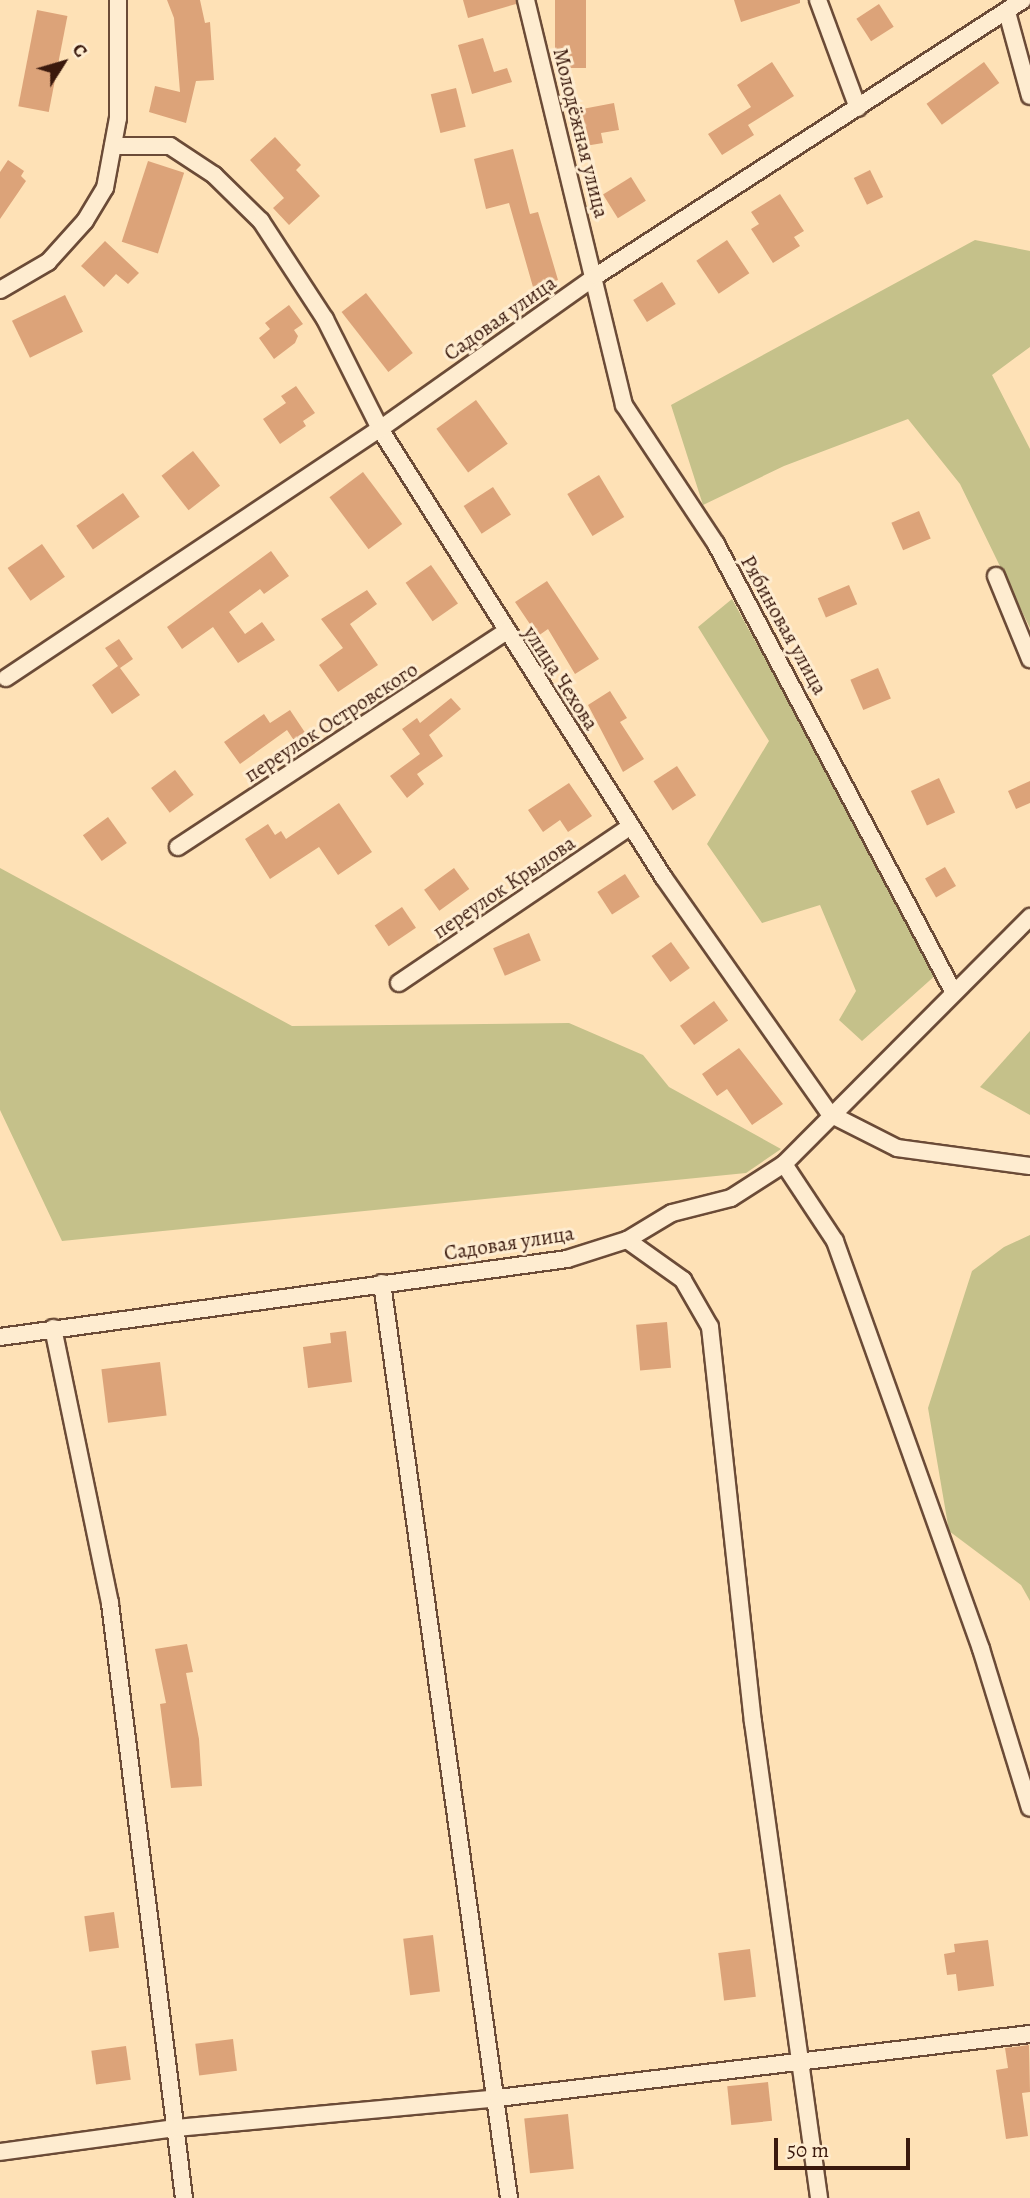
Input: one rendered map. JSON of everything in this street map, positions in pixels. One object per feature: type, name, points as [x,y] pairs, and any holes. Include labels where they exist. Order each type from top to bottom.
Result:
[{"type":"street","points":[[0,290],[48,262],[85,221],[105,188],[118,118],[118,0]]},
{"type":"street","name":"Молодёжная улица","points":[[526,0],[596,276]]},
{"type":"street","points":[[818,0],[858,108]]},
{"type":"street","points":[[1012,5],[1030,96]]},
{"type":"street","name":"Садовая улица","points":[[6,678],[380,429],[596,276],[858,108],[1012,5]]},
{"type":"street","name":"улица Чехова","points":[[113,146],[170,146],[214,175],[261,221],[325,319],[380,429],[631,826],[830,1114],[897,1148],[1030,1166]]},
{"type":"street","name":"Рябиновая улица","points":[[596,276],[624,405],[716,544],[953,991]]},
{"type":"street","points":[[996,576],[1030,659]]},
{"type":"street","name":"переулок Островского","points":[[178,847],[507,631]]},
{"type":"street","name":"переулок Крылова","points":[[399,983],[631,826]]},
{"type":"street","name":"Садовая улица","points":[[0,1337],[567,1259],[627,1240],[672,1213],[731,1198],[784,1164],[830,1114],[1030,917]]},
{"type":"street","points":[[784,1164],[835,1241],[981,1649],[1030,1808]]},
{"type":"street","points":[[627,1240],[683,1280],[710,1327],[753,1722],[819,2198]]},
{"type":"street","points":[[382,1283],[498,2098],[509,2198]]},
{"type":"street","points":[[53,1328],[110,1603],[184,2198]]},
{"type":"street","points":[[0,2152],[176,2128],[498,2098],[1030,2034]]},
{"type":"shaded area","points":[[975,240],[1030,251],[1030,347],[992,375],[1030,449],[1030,628],[960,484],[908,419],[784,466],[703,505],[671,405]]},
{"type":"shaded area","points":[[732,599],[938,973],[862,1041],[839,1020],[856,991],[820,905],[762,923],[707,844],[769,741],[698,627]]},
{"type":"shaded area","points":[[0,868],[292,1026],[569,1023],[643,1055],[669,1087],[781,1149],[746,1173],[62,1241],[0,1110]]},
{"type":"shaded area","points":[[1030,1031],[1030,1115],[980,1087]]},
{"type":"shaded area","points":[[1030,1235],[1030,1601],[1021,1585],[949,1531],[928,1408],[972,1271],[1004,1247]]},
{"type":"building","points":[[167,0],[200,0],[205,23],[210,22],[214,80],[196,81],[186,123],[149,112],[155,86],[180,92],[174,18]]},
{"type":"building","points":[[463,0],[516,0],[516,4],[468,18]]},
{"type":"building","points":[[555,0],[586,0],[586,68],[555,68]]},
{"type":"building","points":[[734,0],[800,0],[800,3],[741,22]]},
{"type":"building","points":[[879,4],[894,27],[871,41],[856,19]]},
{"type":"building","points":[[37,10],[67,16],[49,112],[18,106]]},
{"type":"building","points":[[483,38],[494,72],[507,68],[512,82],[472,94],[458,45]]},
{"type":"building","points":[[772,62],[794,96],[748,125],[754,135],[722,155],[708,134],[751,107],[737,85]]},
{"type":"building","points":[[984,62],[999,83],[942,125],[927,104]]},
{"type":"building","points":[[456,88],[466,127],[440,133],[431,94]]},
{"type":"building","points":[[614,103],[619,130],[601,133],[603,143],[579,147],[577,110]]},
{"type":"building","points":[[275,137],[301,165],[296,170],[320,196],[289,225],[273,208],[284,198],[250,160]]},
{"type":"building","points":[[513,149],[530,214],[538,212],[558,280],[533,287],[509,203],[486,209],[474,159]]},
{"type":"building","points":[[8,160],[24,171],[21,176],[26,181],[0,219],[0,172]]},
{"type":"building","points":[[148,161],[184,173],[158,254],[122,242]]},
{"type":"building","points":[[870,170],[883,197],[867,205],[854,178]]},
{"type":"building","points":[[631,177],[646,201],[618,218],[603,194]]},
{"type":"building","points":[[780,194],[804,231],[794,237],[800,246],[773,263],[751,229],[759,224],[751,212]]},
{"type":"building","points":[[727,240],[749,273],[719,294],[696,261]]},
{"type":"building","points":[[105,241],[139,273],[128,284],[116,274],[104,287],[81,266]]},
{"type":"building","points":[[662,282],[676,304],[647,322],[633,300]]},
{"type":"building","points":[[366,293],[413,353],[388,372],[342,312]]},
{"type":"building","points":[[65,295],[83,332],[30,358],[12,321]]},
{"type":"building","points":[[289,305],[303,324],[294,330],[298,336],[295,343],[274,359],[259,338],[270,329],[265,323]]},
{"type":"building","points":[[296,386],[315,413],[303,421],[306,426],[280,444],[263,419],[286,403],[281,396]]},
{"type":"building","points":[[476,400],[508,444],[468,472],[436,429]]},
{"type":"building","points":[[193,451],[220,486],[189,510],[161,476]]},
{"type":"building","points":[[363,472],[402,524],[369,549],[329,497]]},
{"type":"building","points":[[599,475],[624,517],[593,536],[567,494]]},
{"type":"building","points":[[493,487],[511,515],[482,534],[464,506]]},
{"type":"building","points":[[123,493],[140,517],[93,549],[76,526]]},
{"type":"building","points":[[919,511],[931,539],[903,550],[891,523]]},
{"type":"building","points":[[42,544],[65,577],[31,601],[8,568]]},
{"type":"building","points":[[271,551],[289,576],[264,594],[260,589],[229,612],[245,634],[262,622],[275,640],[238,663],[213,627],[182,649],[167,627]]},
{"type":"building","points":[[431,565],[458,604],[433,621],[406,583]]},
{"type":"building","points":[[547,581],[599,659],[575,674],[548,629],[538,636],[515,602]]},
{"type":"building","points":[[849,585],[857,604],[826,618],[818,598]]},
{"type":"building","points":[[367,590],[377,604],[350,624],[378,665],[338,692],[319,665],[343,648],[321,619]]},
{"type":"building","points":[[119,639],[133,659],[120,668],[140,695],[112,714],[92,685],[118,666],[105,648]]},
{"type":"building","points":[[878,668],[891,698],[863,710],[850,680]]},
{"type":"building","points":[[610,691],[627,718],[620,722],[644,759],[623,772],[588,705]]},
{"type":"building","points":[[451,698],[461,709],[429,735],[443,756],[417,774],[424,784],[407,798],[390,776],[420,754],[402,729],[417,718],[420,723]]},
{"type":"building","points":[[290,710],[308,737],[297,745],[287,730],[240,764],[224,742],[264,714],[270,723]]},
{"type":"building","points":[[677,766],[696,795],[673,811],[654,781]]},
{"type":"building","points":[[175,770],[194,795],[170,813],[151,788]]},
{"type":"building","points":[[939,778],[955,812],[927,826],[911,791]]},
{"type":"building","points":[[1030,781],[1030,803],[1016,809],[1008,791]]},
{"type":"building","points":[[569,783],[592,816],[568,832],[560,820],[543,832],[528,810]]},
{"type":"building","points":[[339,803],[372,852],[338,875],[319,847],[270,879],[245,839],[268,824],[275,835],[281,831],[286,839]]},
{"type":"building","points":[[108,817],[127,843],[102,861],[83,835]]},
{"type":"building","points":[[945,867],[956,886],[936,898],[925,878]]},
{"type":"building","points":[[454,868],[469,889],[439,911],[424,890]]},
{"type":"building","points":[[625,874],[640,897],[612,915],[597,892]]},
{"type":"building","points":[[402,907],[416,928],[389,946],[375,925]]},
{"type":"building","points":[[529,933],[541,961],[505,976],[493,948]]},
{"type":"building","points":[[671,942],[690,968],[670,982],[652,956]]},
{"type":"building","points":[[714,1001],[728,1020],[694,1045],[680,1026]]},
{"type":"building","points":[[739,1048],[783,1104],[752,1125],[727,1089],[717,1096],[702,1074]]},
{"type":"building","points":[[667,1322],[671,1368],[640,1371],[636,1325]]},
{"type":"building","points":[[346,1331],[352,1382],[308,1388],[303,1347],[331,1343],[330,1333]]},
{"type":"building","points":[[160,1362],[167,1416],[108,1423],[101,1369]]},
{"type":"building","points":[[187,1644],[193,1672],[186,1673],[199,1739],[202,1786],[171,1788],[160,1704],[166,1703],[155,1649]]},
{"type":"building","points":[[114,1912],[119,1948],[89,1952],[84,1916]]},
{"type":"building","points":[[433,1935],[440,1992],[410,1995],[403,1939]]},
{"type":"building","points":[[988,1940],[994,1986],[958,1991],[956,1974],[947,1975],[944,1954],[955,1952],[954,1944]]},
{"type":"building","points":[[750,1949],[756,1997],[724,2001],[718,1953]]},
{"type":"building","points":[[233,2039],[237,2071],[199,2075],[195,2044]]},
{"type":"building","points":[[1029,2045],[1030,2092],[1022,2093],[1028,2136],[1006,2139],[996,2070],[1008,2068],[1005,2048]]},
{"type":"building","points":[[126,2046],[131,2080],[96,2085],[91,2051]]},
{"type":"building","points":[[768,2082],[772,2121],[731,2125],[727,2086]]},
{"type":"building","points":[[568,2114],[574,2169],[530,2173],[524,2119]]}]
